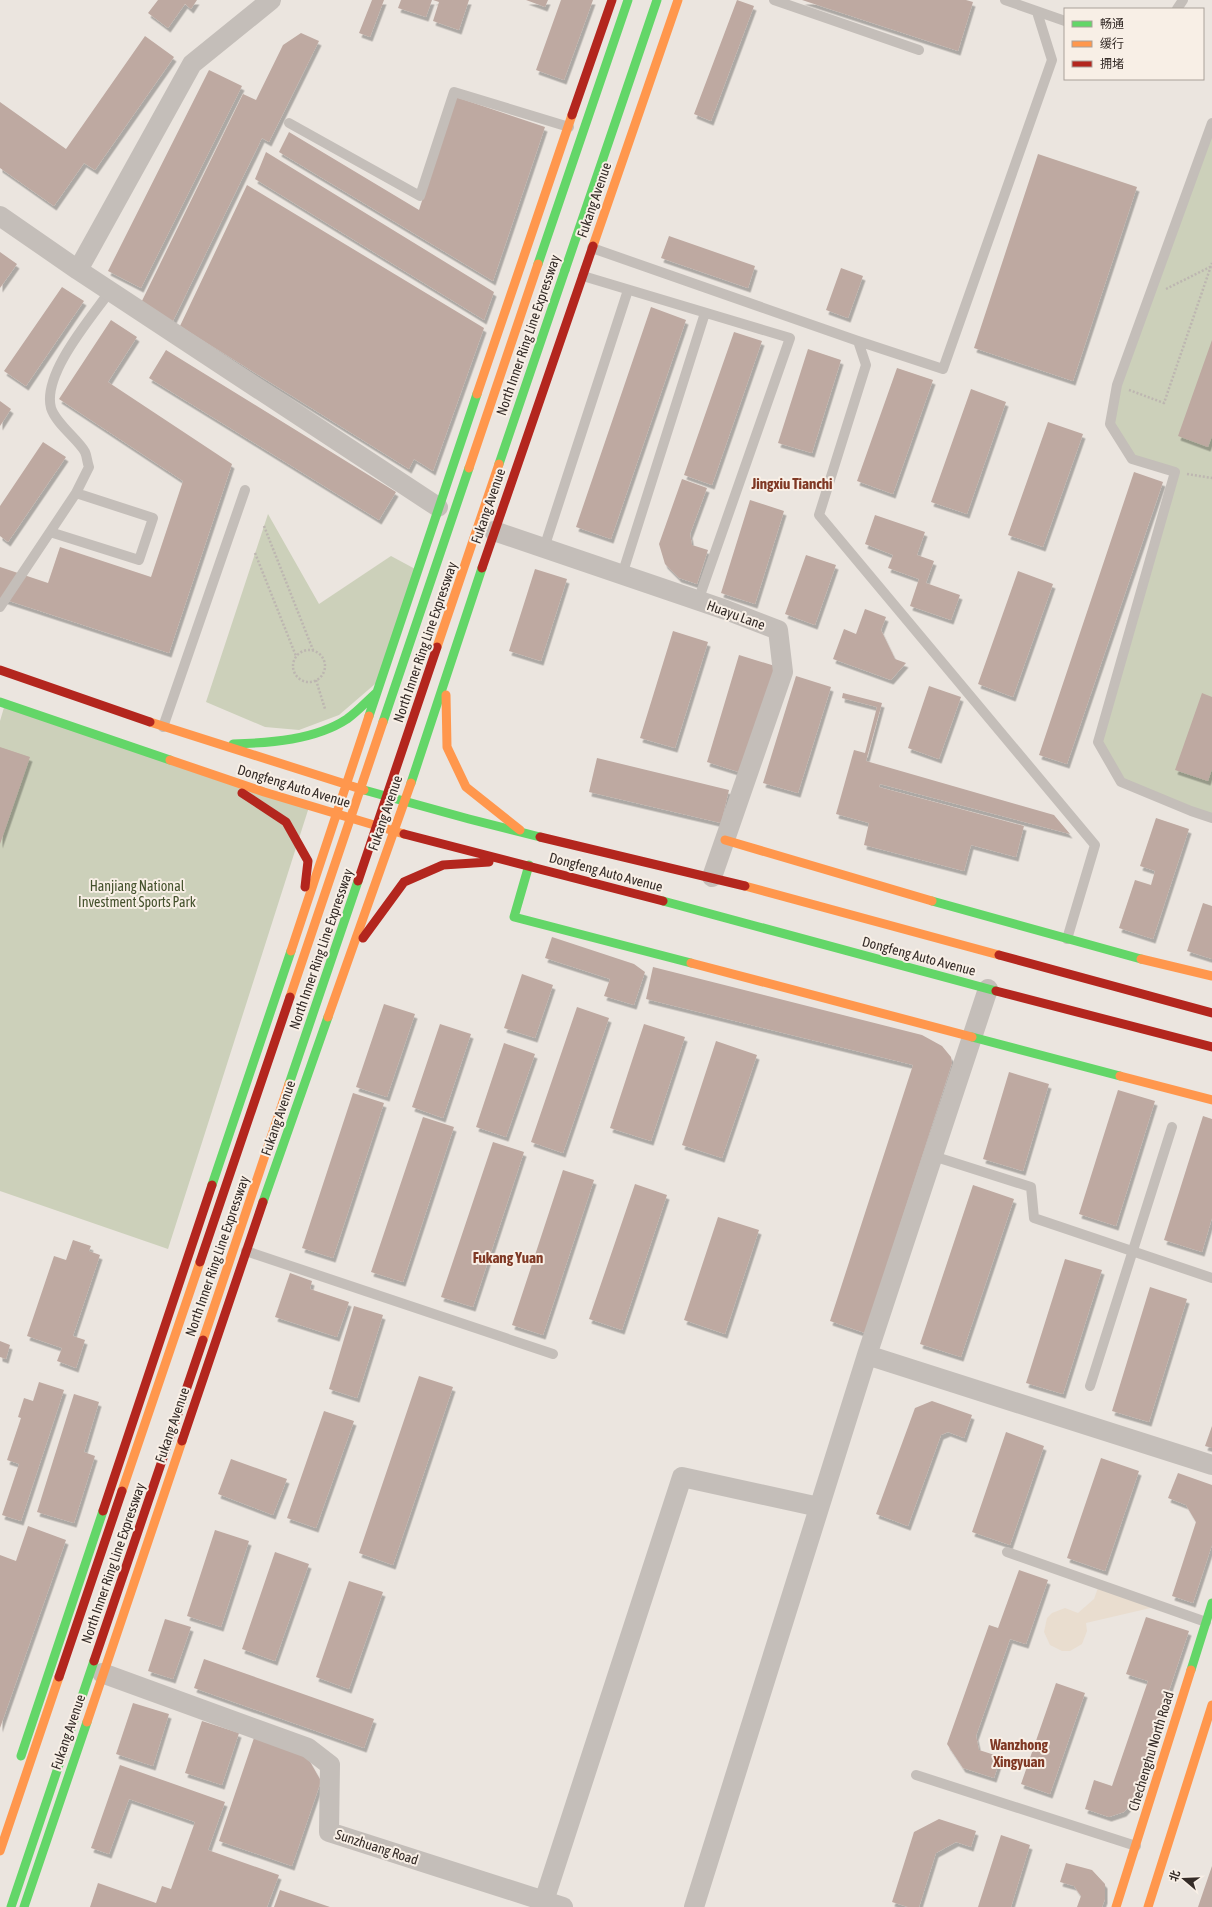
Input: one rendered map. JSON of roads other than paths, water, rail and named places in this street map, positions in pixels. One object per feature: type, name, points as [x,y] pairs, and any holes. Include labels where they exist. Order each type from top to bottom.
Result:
[{"type":"main road","points":[[18,1764],[301,923],[438,507],[612,0]]},
{"type":"main road","name":"North Inner Ring Line Expressway","points":[[0,1851],[628,0]]},
{"type":"main road","name":"North Inner Ring Line Expressway","points":[[12,1907],[657,0]]},
{"type":"main road","name":"Fukang Avenue","points":[[24,1907],[246,1251],[404,802],[494,531],[678,0]]},
{"type":"main road","name":"Dongfeng Auto Avenue","points":[[0,670],[162,727],[404,802],[526,835],[712,878],[1212,1013]]},
{"type":"main road","points":[[446,677],[447,747],[466,787],[526,835]]},
{"type":"main road","points":[[218,745],[269,743],[303,736],[343,722],[377,692]]},
{"type":"main road","name":"Dongfeng Auto Avenue","points":[[0,702],[218,777],[337,815],[394,830],[428,841],[529,865],[988,989],[1212,1046]]},
{"type":"main road","points":[[218,777],[286,822],[308,861],[301,923]]},
{"type":"main road","points":[[725,840],[1067,939],[1144,960],[1212,976]]},
{"type":"main road","points":[[349,957],[404,882],[443,865],[508,860]]},
{"type":"main road","points":[[529,865],[514,917],[1212,1100]]},
{"type":"main road","name":"Chechenghu North Road","points":[[1116,1907],[1212,1602]]},
{"type":"main road","points":[[1148,1907],[1212,1704]]},
{"type":"street","points":[[78,270],[192,64],[271,0]]},
{"type":"street","points":[[0,216],[78,270],[438,507]]},
{"type":"street","name":"Huayu Lane","points":[[494,531],[778,630],[783,672],[712,878]]},
{"type":"street","points":[[694,1907],[867,1355],[988,989]]},
{"type":"street","points":[[867,1355],[1212,1465]]},
{"type":"street","points":[[550,1905],[682,1477],[819,1507]]},
{"type":"street","name":"Sunzhuang Road","points":[[102,1673],[308,1748],[330,1765],[329,1832],[550,1905]]},
{"type":"lane","points":[[774,0],[919,50]]},
{"type":"lane","points":[[1005,0],[1064,21]]},
{"type":"lane","points":[[592,248],[858,341],[943,369],[1052,60],[1037,12]]},
{"type":"lane","points":[[289,123],[420,196],[454,92],[569,127]]},
{"type":"lane","points":[[1212,123],[1117,385],[1110,424],[1132,459],[1174,472],[1098,742],[1121,782],[1191,811],[1212,818]]},
{"type":"lane","points":[[583,276],[790,338],[698,601]]},
{"type":"lane","points":[[544,548],[628,290]]},
{"type":"lane","points":[[0,607],[76,493],[89,467],[84,451],[67,433],[51,408],[52,385],[62,360],[110,291]]},
{"type":"lane","points":[[622,575],[705,313]]},
{"type":"lane","points":[[858,341],[866,365],[819,515],[1095,845],[1067,939]]},
{"type":"lane","points":[[162,727],[245,490]]},
{"type":"lane","points":[[50,532],[139,560],[153,518],[76,493]]},
{"type":"lane","points":[[1090,1386],[1172,1127]]},
{"type":"lane","points":[[933,1156],[1031,1186],[1034,1218],[1212,1278]]},
{"type":"lane","points":[[246,1251],[553,1354]]},
{"type":"lane","points":[[1007,1552],[1206,1622]]},
{"type":"lane","points":[[916,1775],[1136,1846]]},
{"type":"district","name":"Jingxiu Tianchi","points":[[792,483]]},
{"type":"district","name":"Fukang Yuan","points":[[508,1257]]},
{"type":"district","name":"Wanzhong Xingyuan","points":[[1019,1752]]},
{"type":"park label","name":"Hanjiang National Investment Sports Park","points":[[137,894]]}]
